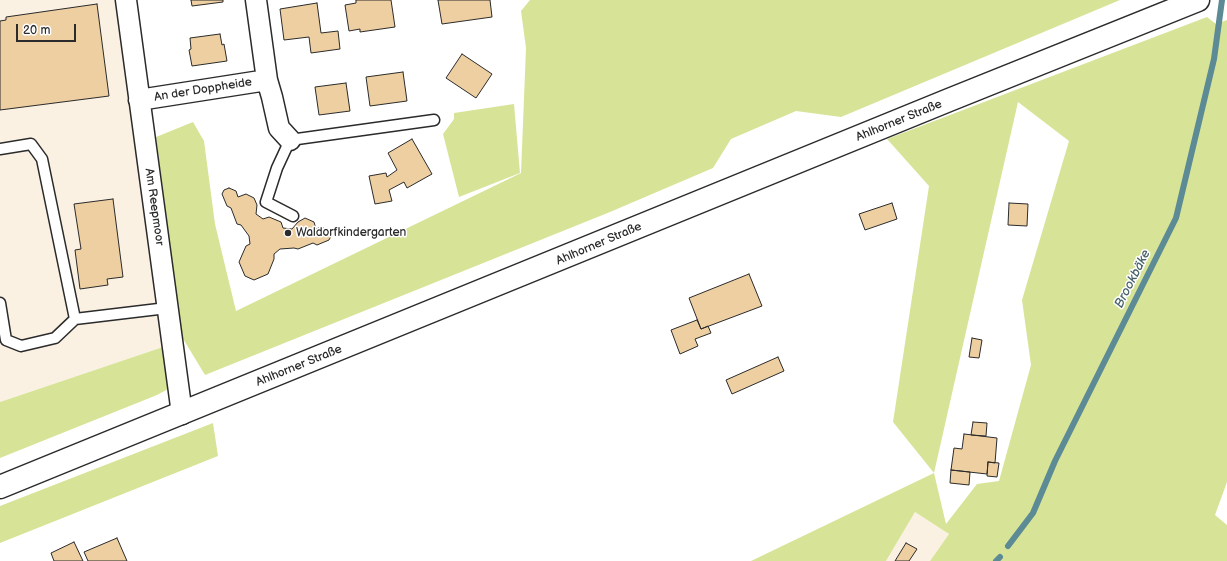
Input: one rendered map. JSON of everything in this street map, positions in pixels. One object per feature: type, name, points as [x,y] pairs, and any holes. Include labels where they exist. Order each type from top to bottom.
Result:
[{"type":"street","name":"Am Reepmoor","points":[[126,0],[182,414]]},
{"type":"street","name":"An der Doppheide","points":[[256,0],[267,80],[279,128],[290,140]]},
{"type":"street","name":"Ahlhorner Straße","points":[[0,488],[804,159],[1198,0]]},
{"type":"street","name":"An der Doppheide","points":[[139,100],[267,80]]},
{"type":"lane","points":[[293,216],[266,202],[277,168],[290,140],[434,120]]},
{"type":"lane","points":[[0,148],[31,144],[42,159],[75,319]]},
{"type":"lane","points":[[0,303],[6,340],[20,346],[56,338],[75,319],[168,308]]},
{"type":"shaded area","points":[[0,0],[115,0],[163,347],[0,402]]},
{"type":"shaded area","points":[[915,512],[949,534],[930,561],[886,561]]},
{"type":"green space","points":[[530,0],[1120,0],[841,117],[796,111],[731,139],[713,168],[610,212],[205,375],[182,337],[156,137],[193,122],[204,141],[215,224],[236,311],[521,173],[526,48],[521,11]]},
{"type":"green space","points":[[1207,17],[1216,24],[1227,20],[1227,482],[1215,515],[1227,525],[1227,561],[930,561],[949,534],[915,512],[886,561],[751,561],[934,473],[893,422],[929,186],[887,139]],"holes":[[[1018,102],[1069,141],[1022,300],[1031,365],[999,481],[977,484],[946,524],[934,473]]]},
{"type":"green space","points":[[514,104],[520,173],[459,197],[443,134],[454,119],[454,113]]},
{"type":"green space","points":[[163,347],[170,388],[157,395],[0,458],[0,402]]},
{"type":"green space","points":[[213,423],[218,456],[0,543],[0,506]]},
{"type":"building","points":[[191,0],[223,0],[223,2],[192,6]]},
{"type":"building","points":[[356,0],[391,0],[395,27],[360,32],[360,29],[349,31],[345,5],[356,3]]},
{"type":"building","points":[[438,0],[490,0],[492,17],[442,24]]},
{"type":"building","points":[[317,3],[321,33],[338,31],[340,49],[311,53],[309,37],[284,40],[280,9]]},
{"type":"building","points":[[97,4],[109,96],[0,110],[0,21],[6,20],[6,17]]},
{"type":"building","points":[[220,34],[222,45],[224,44],[227,61],[192,66],[189,50],[191,49],[190,38]]},
{"type":"building","points":[[462,54],[492,74],[476,98],[446,78]]},
{"type":"building","points":[[403,72],[407,101],[370,106],[366,77]]},
{"type":"building","points":[[346,83],[350,111],[319,115],[315,87]]},
{"type":"building","points":[[412,139],[432,174],[407,188],[404,182],[389,190],[392,201],[375,204],[369,176],[386,173],[387,177],[397,170],[388,153]]},
{"type":"building","name":"Waldorfkindergarten","points":[[229,188],[236,191],[238,197],[246,194],[254,198],[257,205],[256,214],[263,219],[269,217],[281,222],[283,228],[292,229],[298,222],[305,218],[314,222],[316,229],[321,227],[328,230],[331,236],[329,240],[317,245],[313,243],[298,249],[280,249],[274,254],[274,259],[268,274],[254,280],[245,276],[239,262],[246,246],[250,244],[249,236],[241,225],[237,224],[231,208],[227,206],[222,194],[224,190]]},
{"type":"building","points":[[113,199],[123,277],[107,279],[108,285],[80,289],[75,250],[81,249],[74,204]]},
{"type":"building","points":[[892,203],[897,219],[865,230],[859,214]]},
{"type":"building","points":[[1009,203],[1028,204],[1027,226],[1008,225]]},
{"type":"building","points":[[749,274],[762,306],[701,329],[689,298]]},
{"type":"building","points":[[697,320],[701,329],[708,326],[711,333],[695,339],[698,346],[680,354],[671,330]]},
{"type":"building","points":[[972,338],[982,340],[979,358],[969,357]]},
{"type":"building","points":[[778,357],[784,371],[732,394],[726,380]]},
{"type":"building","points":[[973,422],[987,423],[986,436],[971,435]]},
{"type":"building","points":[[964,434],[997,438],[995,463],[988,462],[987,474],[951,470],[954,448],[962,449]]},
{"type":"building","points":[[988,462],[999,463],[997,477],[987,476]]},
{"type":"building","points":[[951,470],[970,472],[969,485],[950,483]]},
{"type":"building","points":[[117,538],[127,561],[88,561],[84,552]]},
{"type":"building","points":[[74,542],[83,561],[54,561],[51,553]]},
{"type":"building","points":[[906,543],[917,549],[909,561],[895,561]]},
{"type":"waterway","name":"Brookbäke","points":[[1008,546],[1033,513],[1055,461],[1176,218],[1214,59],[1222,0]]},
{"type":"waterway","name":"Brookbäke","points":[[996,561],[1000,557]]},
{"type":"place","name":"Waldorfkindergarten","points":[[288,233]]}]
